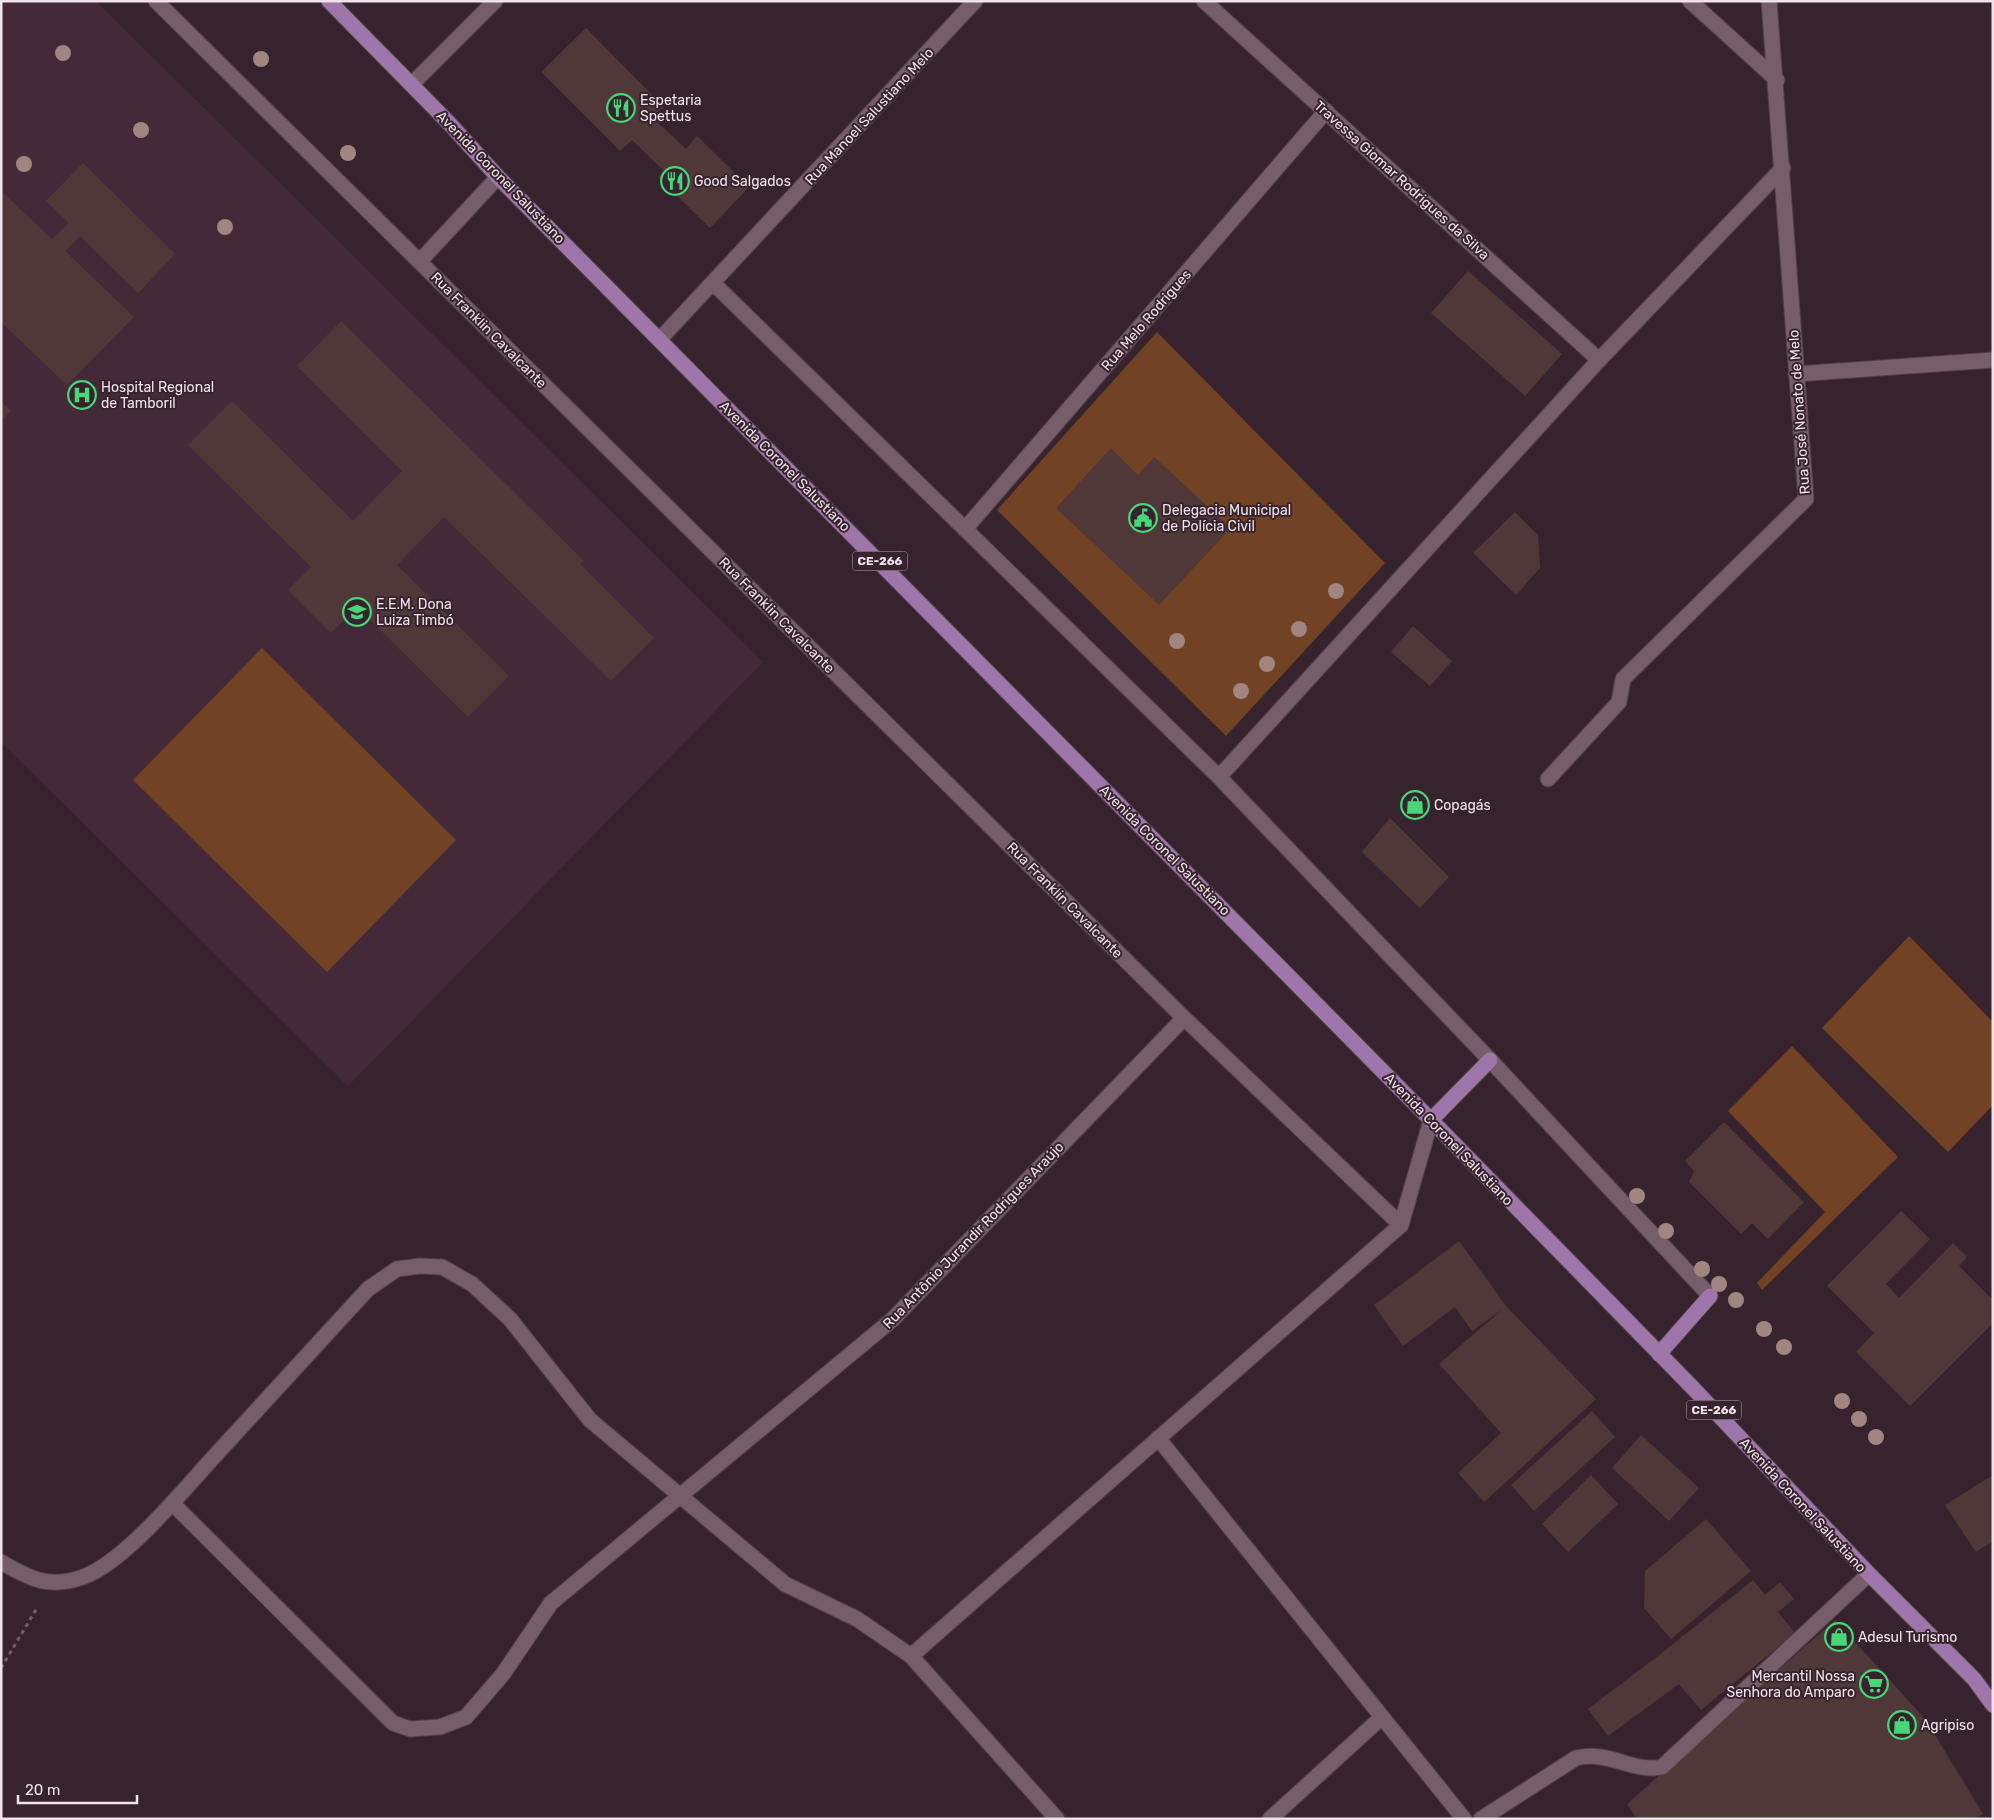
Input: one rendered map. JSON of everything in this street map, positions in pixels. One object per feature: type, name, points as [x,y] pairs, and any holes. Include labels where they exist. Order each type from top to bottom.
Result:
[{"type":"main road","name":"Avenida Coronel Salustiano","points":[[329,1],[412,84],[498,177],[1431,1120],[1659,1354],[1869,1574],[1974,1680],[1993,1705]]},
{"type":"main road","points":[[1431,1120],[1490,1060]]},
{"type":"main road","points":[[1659,1354],[1710,1296]]},
{"type":"street","name":"Rua Franklin Cavalcante","points":[[156,1],[1184,1018],[1401,1225]]},
{"type":"street","points":[[412,84],[495,1]]},
{"type":"street","name":"Rua Manoel Salustiano Melo","points":[[660,339],[714,284],[975,1]]},
{"type":"street","name":"Travessa Giomar Rodrigues da Silva","points":[[1204,1],[1599,360]]},
{"type":"street","points":[[1690,1],[1777,80]]},
{"type":"street","name":"Rua José Nonato de Melo","points":[[1548,778],[1619,702],[1623,679],[1806,499],[1777,80],[1769,1]]},
{"type":"street","name":"Rua Melo Rodrigues","points":[[965,529],[1326,112]]},
{"type":"street","points":[[1219,777],[1599,360],[1783,168]]},
{"type":"street","points":[[420,261],[498,177]]},
{"type":"street","points":[[714,284],[1219,777],[1490,1060],[1710,1296]]},
{"type":"street","points":[[1796,374],[1993,360]]},
{"type":"street","name":"Rua Antônio Jurandir Rodrigues Araújo","points":[[172,1503],[393,1723],[410,1729],[440,1727],[466,1717],[503,1674],[551,1603],[893,1319],[1184,1018]]},
{"type":"street","points":[[911,1656],[1401,1225],[1431,1120]]},
{"type":"street","points":[[1,1562],[26,1577],[52,1584],[84,1577],[106,1563],[133,1543],[172,1503],[368,1289],[397,1269],[420,1266],[442,1267],[472,1284],[510,1319],[590,1420],[785,1584],[858,1618],[911,1656],[1057,1819]]},
{"type":"street","points":[[1158,1438],[1464,1819]]},
{"type":"street","points":[[1481,1819],[1576,1758],[1591,1755],[1649,1769],[1662,1767],[1869,1574]]},
{"type":"street","points":[[1270,1819],[1382,1717]]},
{"type":"path","points":[[1,1668],[52,1584]]},
{"type":"shaded area","name":"E.E.M. Dona Luiza Timbó","points":[[1,1],[96,1],[763,662],[348,1086],[1,742]]},
{"type":"shaded area","points":[[1157,332],[1385,563],[1226,736],[997,510]]},
{"type":"shaded area","points":[[262,648],[456,840],[327,972],[133,780]]},
{"type":"shaded area","points":[[1909,936],[1993,1022],[1993,1105],[1948,1152],[1822,1028]]},
{"type":"shaded area","points":[[1792,1046],[1898,1157],[1762,1290],[1757,1283],[1825,1212],[1728,1111]]},
{"type":"building","points":[[586,28],[664,107],[652,117],[686,149],[697,136],[749,187],[710,228],[658,177],[664,171],[632,140],[620,151],[541,72]]},
{"type":"building","points":[[83,163],[175,254],[138,293],[80,236],[65,251],[134,317],[67,385],[1,322],[1,191],[52,239],[69,223],[46,201]]},
{"type":"building","points":[[1468,271],[1562,354],[1525,396],[1431,313]]},
{"type":"building","points":[[341,321],[584,561],[580,564],[654,638],[611,681],[444,517],[397,565],[509,676],[468,717],[357,607],[331,633],[288,590],[311,567],[188,445],[232,401],[353,521],[402,471],[297,366]]},
{"type":"building","points":[[1,401],[11,411],[1,421]]},
{"type":"building","name":"Delegacia Municipal de Polícia Civil","points":[[1111,448],[1138,475],[1154,457],[1231,528],[1159,605],[1056,508]]},
{"type":"building","points":[[1515,512],[1538,535],[1540,568],[1516,595],[1473,553]]},
{"type":"building","points":[[1413,626],[1452,661],[1430,686],[1391,652]]},
{"type":"building","points":[[1390,818],[1449,877],[1420,908],[1362,852]]},
{"type":"building","points":[[1724,1122],[1804,1202],[1768,1239],[1752,1223],[1741,1234],[1689,1182],[1694,1171],[1685,1161]]},
{"type":"building","points":[[1901,1211],[1930,1239],[1886,1284],[1899,1298],[1953,1243],[1967,1257],[1959,1266],[1993,1300],[1993,1323],[1910,1406],[1856,1352],[1874,1333],[1827,1286]]},
{"type":"building","points":[[1459,1241],[1506,1306],[1596,1399],[1484,1502],[1458,1473],[1501,1433],[1439,1364],[1503,1309],[1472,1331],[1455,1307],[1403,1346],[1374,1305]]},
{"type":"building","points":[[1592,1411],[1615,1437],[1534,1511],[1511,1485]]},
{"type":"building","points":[[1641,1435],[1699,1488],[1669,1521],[1612,1468]]},
{"type":"building","points":[[1591,1475],[1618,1504],[1568,1552],[1542,1524]]},
{"type":"building","points":[[1993,1475],[1993,1541],[1976,1552],[1945,1505]]},
{"type":"building","points":[[1706,1519],[1751,1571],[1671,1639],[1644,1608],[1645,1571]]},
{"type":"building","points":[[1753,1580],[1765,1595],[1780,1582],[1794,1599],[1778,1612],[1795,1633],[1701,1710],[1679,1684],[1608,1736],[1588,1709]]},
{"type":"building","points":[[1835,1620],[1926,1720],[1983,1814],[1974,1819],[1637,1819],[1627,1804]]},
{"type":"place","name":"Espetaria Spettus","points":[[621,108]]},
{"type":"place","name":"Good Salgados","points":[[675,181]]},
{"type":"place","name":"Hospital Regional de Tamboril","points":[[82,395]]},
{"type":"place","name":"Delegacia Municipal de Polícia Civil","points":[[1143,518]]},
{"type":"place","name":"E.E.M. Dona Luiza Timbó","points":[[357,612]]},
{"type":"place","name":"Copagás","points":[[1415,805]]},
{"type":"place","name":"Adesul Turismo","points":[[1839,1637]]},
{"type":"place","name":"Mercantil Nossa Senhora do Amparo","points":[[1874,1684]]},
{"type":"place","name":"Agripiso","points":[[1902,1725]]}]
